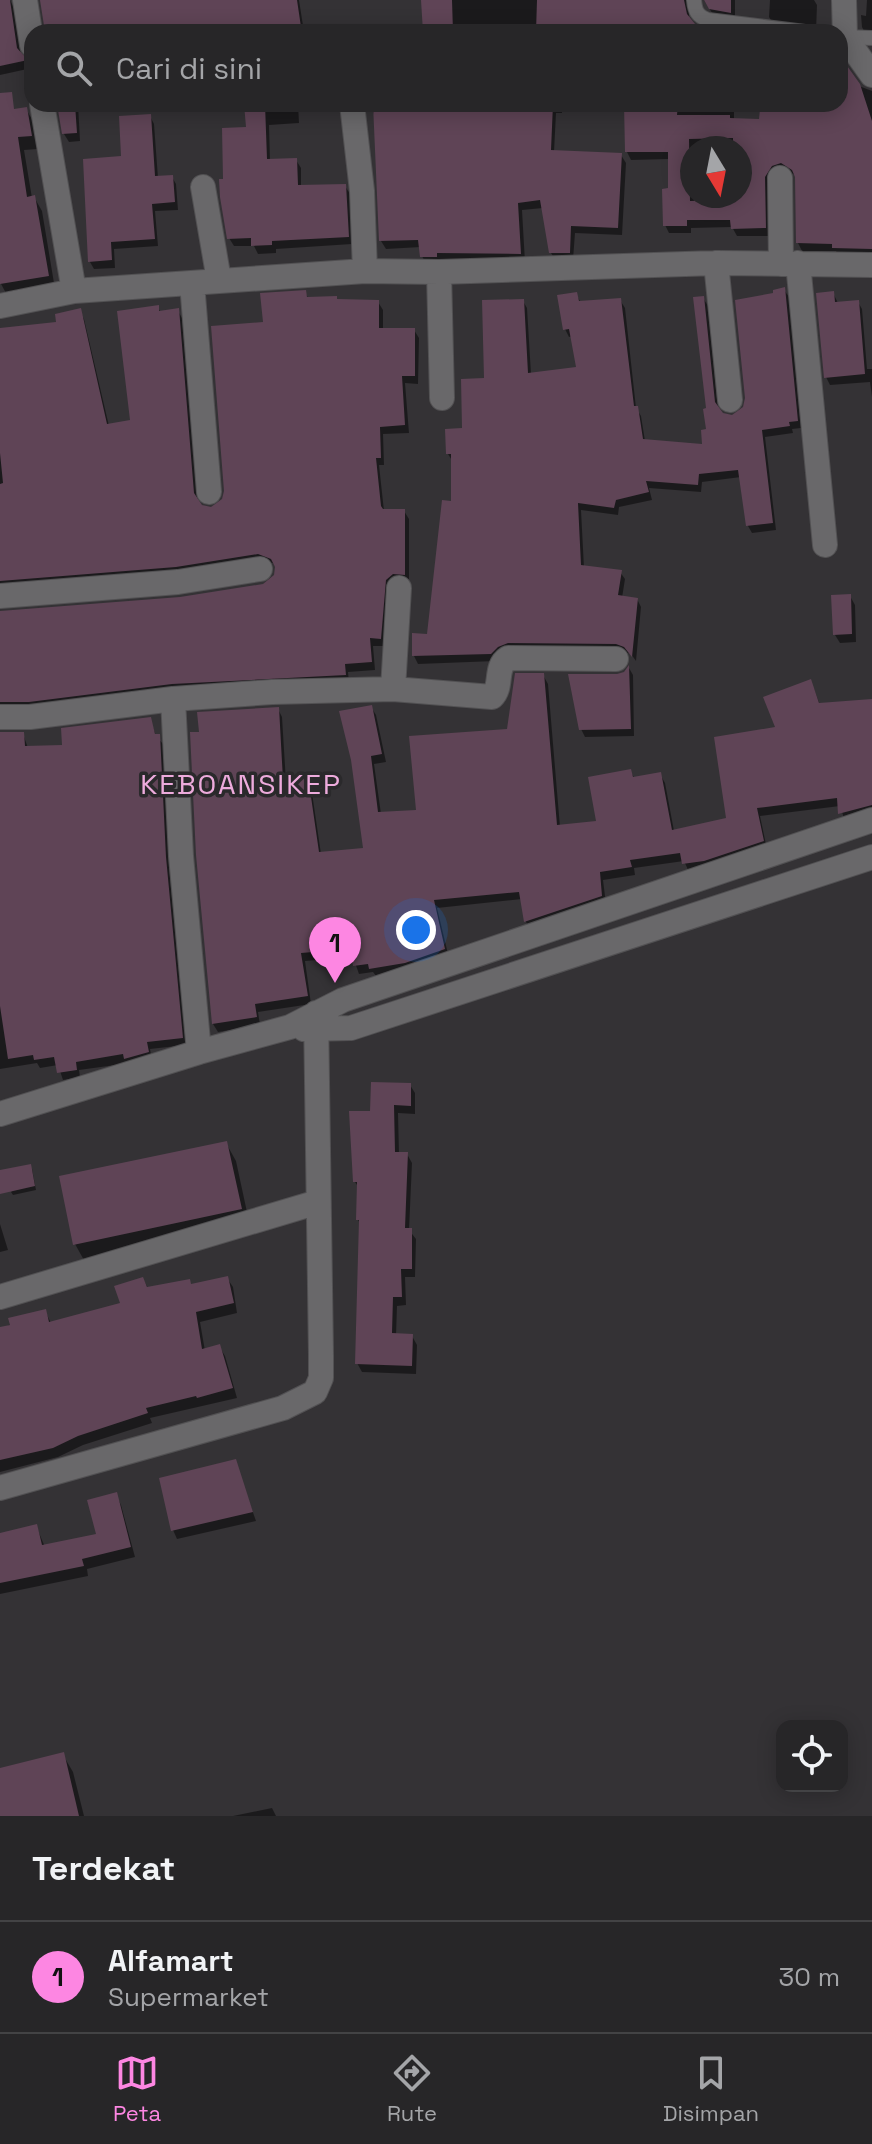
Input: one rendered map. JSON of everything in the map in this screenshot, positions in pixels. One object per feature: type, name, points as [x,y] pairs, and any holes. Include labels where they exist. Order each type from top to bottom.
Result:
[{"type":"street","points":[[25,0],[29,24]]},
{"type":"street","points":[[843,24],[844,0]]},
{"type":"street","points":[[848,44],[872,75]]},
{"type":"street","points":[[43,112],[74,291]]},
{"type":"street","points":[[353,112],[362,191],[365,271]]},
{"type":"street","points":[[780,178],[825,545]]},
{"type":"street","points":[[203,187],[219,280]]},
{"type":"street","points":[[0,306],[74,291],[365,271],[439,272],[716,263],[872,265]]},
{"type":"street","points":[[716,263],[730,400]]},
{"type":"street","points":[[439,272],[442,398]]},
{"type":"street","points":[[192,283],[209,492]]},
{"type":"street","points":[[0,596],[178,582],[260,569]]},
{"type":"street","points":[[393,689],[399,588]]},
{"type":"street","points":[[0,717],[30,717],[173,699],[272,692],[393,689],[492,697],[497,691],[501,666],[508,658],[616,659]]},
{"type":"street","points":[[173,699],[181,856],[199,1052]]},
{"type":"street","points":[[0,1114],[199,1052],[317,1021],[358,994],[872,820]]},
{"type":"street","points":[[317,1021],[351,1028],[872,857]]},
{"type":"street","points":[[0,1488],[283,1408],[315,1392],[321,1378],[317,1021]]},
{"type":"street","points":[[0,1297],[318,1202]]},
{"type":"lane","points":[[694,0],[699,16],[740,24]]},
{"type":"lane","points":[[848,37],[872,38]]},
{"type":"building","points":[[0,0],[10,0],[17,48],[24,56],[24,61],[0,66]]},
{"type":"building","points":[[40,0],[297,0],[301,24],[44,24]]},
{"type":"building","points":[[421,0],[452,0],[453,24],[422,24]]},
{"type":"building","points":[[537,0],[684,0],[687,14],[695,24],[536,24]]},
{"type":"building","points":[[704,0],[731,0],[731,13],[709,9]]},
{"type":"building","points":[[848,67],[860,84],[872,121],[872,249],[796,243],[795,177],[792,170],[781,163],[772,166],[765,177],[766,228],[731,229],[730,220],[687,220],[687,226],[663,226],[662,189],[668,188],[668,152],[625,152],[624,112],[677,112],[677,115],[730,115],[730,118],[759,119],[760,112],[848,112]]},
{"type":"building","points":[[12,92],[14,109],[24,107],[24,112],[28,112],[32,136],[18,137],[27,197],[35,195],[49,276],[0,284],[0,93]]},
{"type":"building","points":[[58,112],[76,112],[77,133],[62,134]]},
{"type":"building","points":[[245,112],[265,112],[267,159],[297,158],[298,185],[346,184],[349,237],[272,241],[272,245],[251,246],[251,238],[227,239],[219,179],[223,179],[222,128],[246,127]]},
{"type":"building","points":[[373,112],[553,112],[551,150],[622,153],[618,228],[571,226],[570,253],[549,253],[540,200],[518,203],[521,254],[437,253],[437,257],[420,257],[418,240],[379,241]]},
{"type":"building","points":[[151,114],[155,176],[173,175],[175,202],[152,204],[155,239],[111,242],[112,260],[88,262],[83,159],[121,156],[119,116]]},
{"type":"building","points":[[785,287],[798,421],[789,422],[790,426],[762,430],[773,523],[746,526],[738,470],[699,474],[698,485],[646,481],[649,492],[616,500],[614,508],[578,503],[581,565],[622,570],[618,595],[638,598],[632,657],[624,647],[616,644],[508,643],[491,654],[412,656],[412,633],[427,634],[442,500],[451,501],[451,454],[446,454],[445,429],[462,428],[461,379],[484,378],[482,300],[524,299],[528,373],[576,367],[569,329],[563,330],[557,295],[577,292],[579,301],[621,298],[634,406],[638,406],[643,439],[702,444],[701,430],[706,429],[703,409],[706,408],[693,297],[704,296],[715,402],[723,413],[732,415],[743,407],[745,398],[735,300],[773,293],[773,290]]},
{"type":"building","points":[[306,290],[307,297],[379,300],[379,328],[415,328],[415,376],[402,376],[405,425],[380,427],[381,458],[376,458],[381,506],[383,509],[405,509],[405,575],[393,574],[386,580],[381,639],[370,638],[372,662],[345,664],[346,675],[172,684],[29,702],[0,702],[0,611],[180,597],[263,584],[274,575],[275,567],[271,559],[258,554],[176,567],[0,581],[0,484],[3,483],[0,453],[0,328],[56,322],[55,314],[81,308],[107,424],[130,420],[117,311],[159,305],[159,311],[179,308],[194,493],[202,505],[211,507],[222,499],[224,491],[211,326],[263,322],[260,293]]},
{"type":"building","points":[[834,291],[835,302],[859,300],[865,374],[824,378],[816,293]]},
{"type":"building","points":[[851,594],[852,634],[833,635],[831,595]]},
{"type":"building","points":[[629,665],[631,729],[579,730],[568,674],[617,674],[624,672]]},
{"type":"building","points":[[515,673],[544,673],[557,825],[596,821],[588,777],[631,769],[633,777],[661,772],[672,830],[726,818],[714,737],[775,727],[763,697],[811,679],[819,703],[872,699],[872,805],[838,814],[837,798],[757,808],[764,841],[704,861],[682,864],[680,853],[630,860],[632,867],[600,872],[602,896],[524,922],[519,892],[434,900],[445,949],[405,963],[369,969],[368,964],[353,966],[350,949],[301,953],[308,996],[255,1004],[257,1017],[212,1024],[196,855],[190,732],[199,732],[197,712],[279,707],[283,780],[308,776],[319,852],[363,848],[351,760],[339,711],[372,705],[382,754],[371,756],[378,812],[416,810],[409,736],[507,729]]},
{"type":"building","points":[[151,717],[155,734],[160,734],[166,857],[183,1038],[147,1042],[149,1052],[124,1059],[123,1054],[76,1062],[77,1070],[57,1073],[54,1057],[34,1060],[33,1055],[8,1059],[0,1006],[0,732],[24,732],[25,746],[62,745],[61,728]]},
{"type":"building","points":[[371,1082],[411,1083],[411,1106],[394,1105],[395,1152],[408,1152],[405,1228],[412,1228],[412,1269],[401,1269],[402,1297],[393,1297],[392,1333],[413,1334],[412,1366],[355,1364],[359,1220],[356,1220],[357,1182],[353,1182],[349,1111],[370,1111]]},
{"type":"building","points":[[227,1141],[242,1209],[73,1245],[59,1176]]},
{"type":"building","points":[[31,1164],[35,1186],[0,1194],[0,1170]]},
{"type":"building","points":[[228,1276],[234,1303],[196,1312],[202,1349],[220,1344],[233,1388],[146,1408],[148,1413],[78,1436],[53,1448],[0,1460],[0,1327],[10,1325],[8,1318],[46,1309],[49,1322],[120,1303],[114,1286],[143,1277],[147,1287],[190,1279],[191,1284]]},
{"type":"building","points":[[236,1459],[253,1512],[171,1531],[159,1478]]},
{"type":"building","points":[[117,1492],[131,1547],[82,1559],[84,1566],[0,1583],[0,1533],[37,1524],[42,1545],[96,1534],[87,1500]]},
{"type":"building","points":[[64,1752],[79,1816],[0,1816],[0,1768]]},
{"type":"place","name":"Alfamart","points":[[335,983]]},
{"type":"district","name":"KEBOANSIKEP","points":[[241,784]]}]
